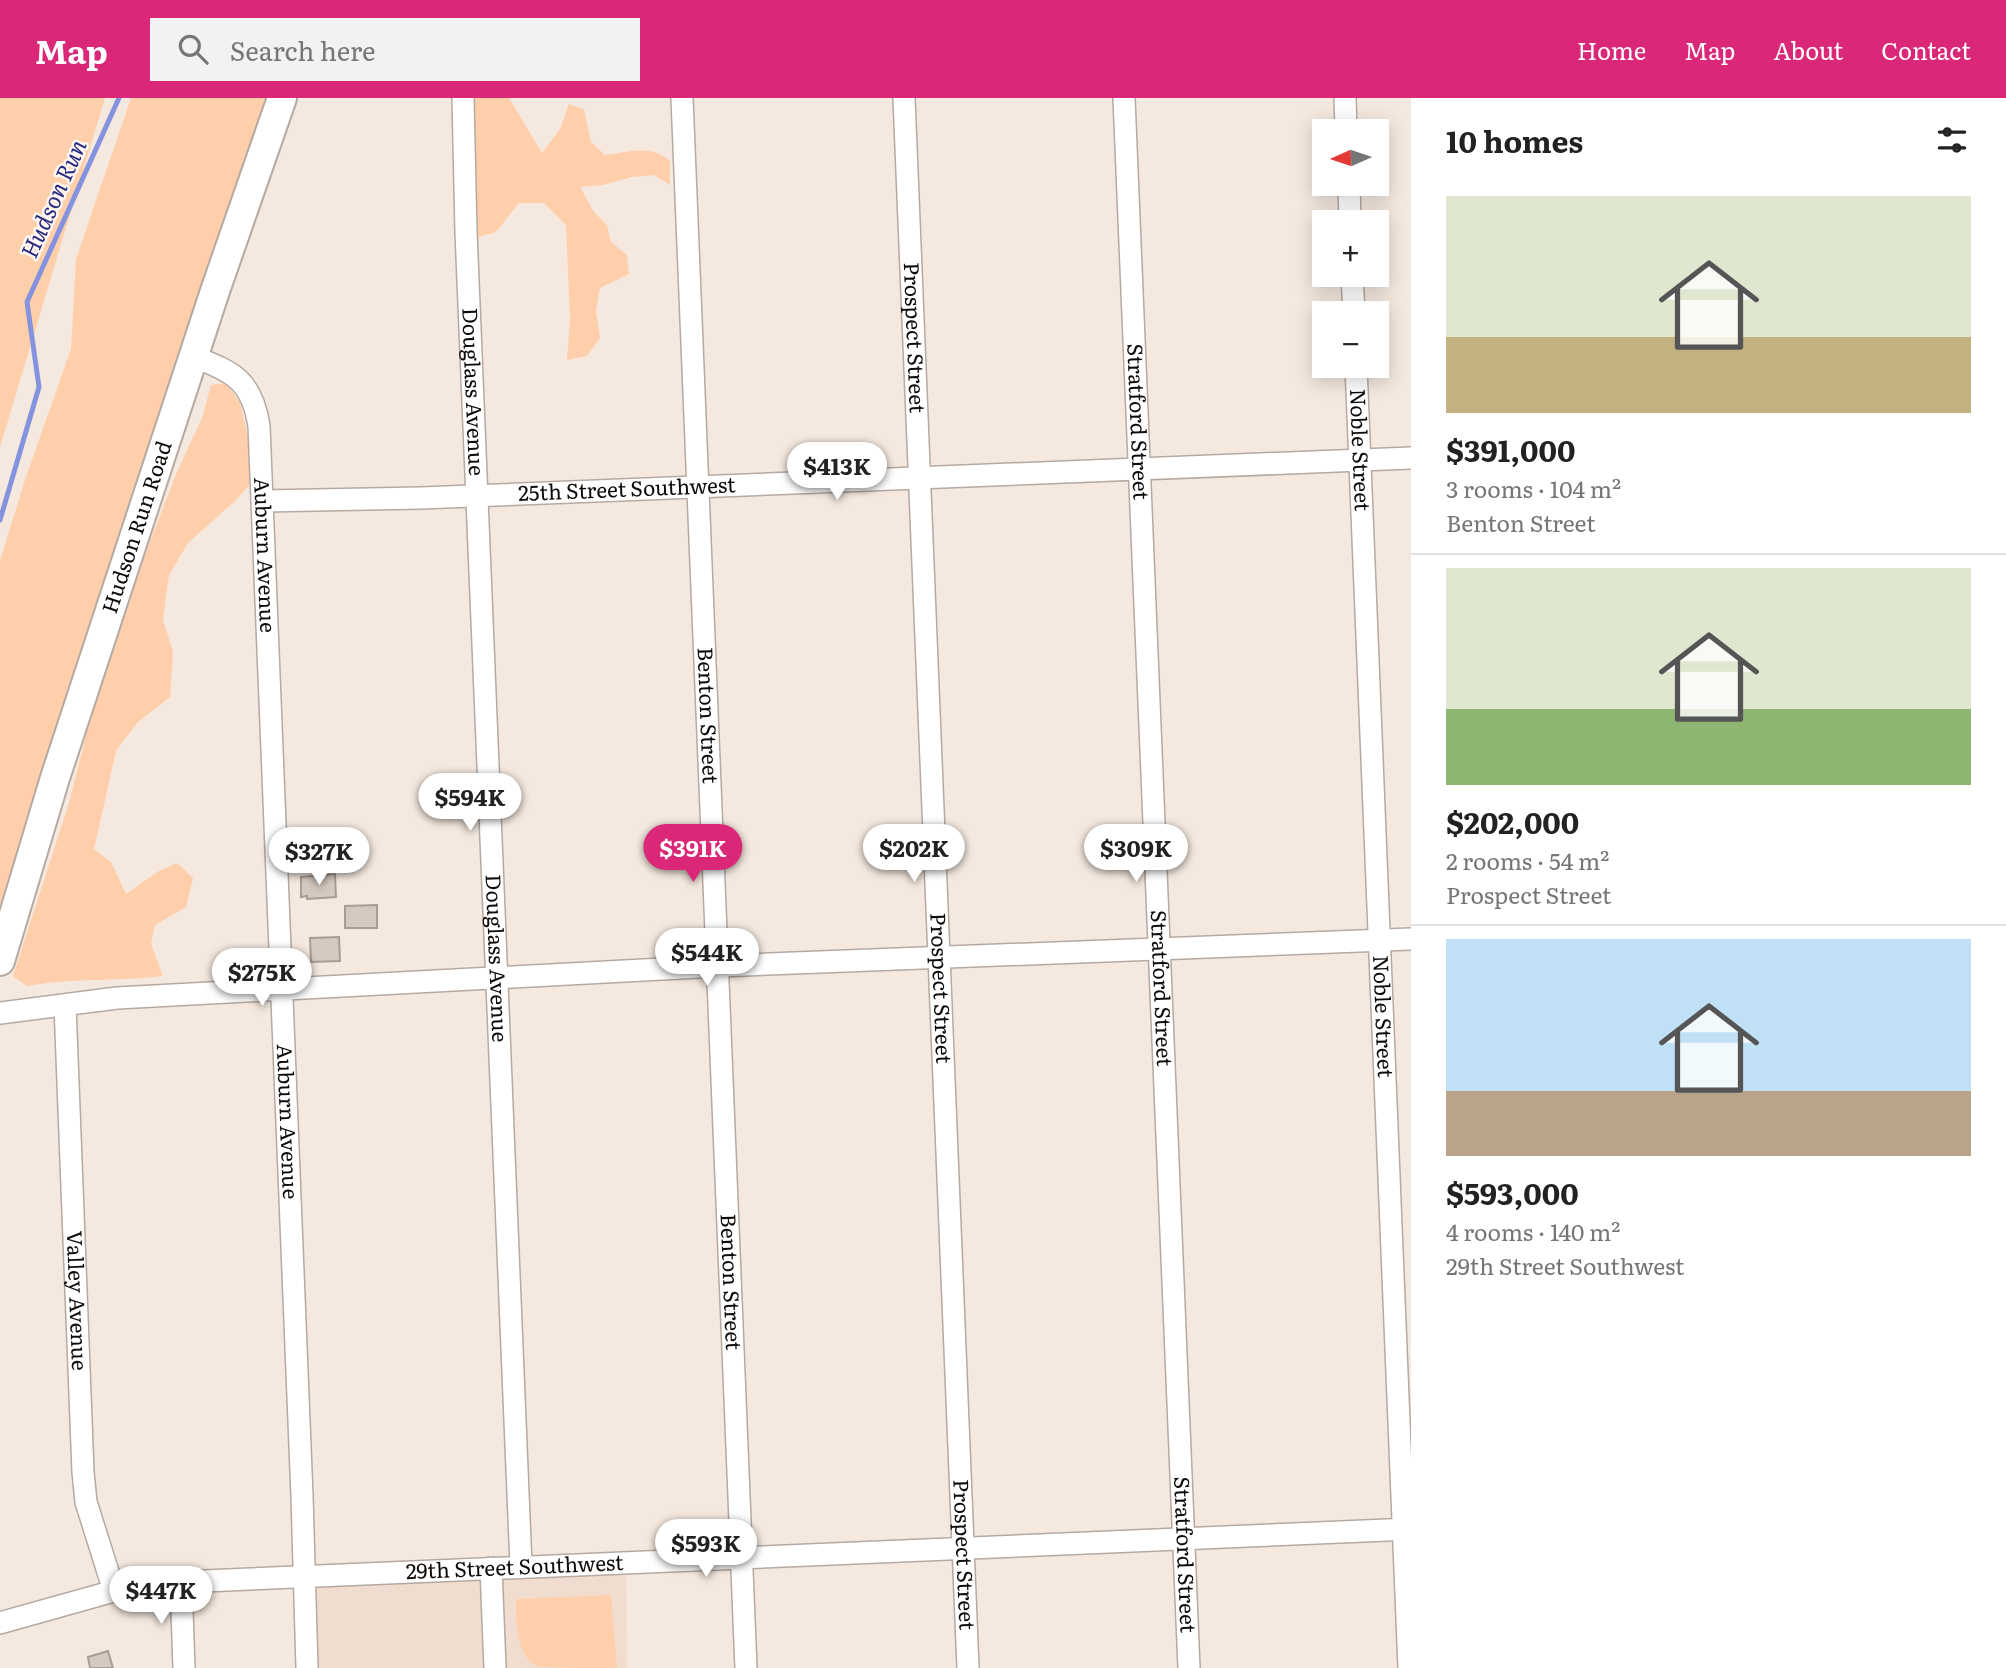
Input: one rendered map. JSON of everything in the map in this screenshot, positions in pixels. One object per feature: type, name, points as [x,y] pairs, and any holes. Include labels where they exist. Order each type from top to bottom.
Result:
[{"type":"main road","name":"Hudson Run Road","points":[[0,961],[55,778],[282,98]]},
{"type":"street","name":"Douglass Avenue","points":[[463,98],[466,232],[521,1566]]},
{"type":"street","name":"Benton Street","points":[[682,98],[746,1668]]},
{"type":"street","name":"Prospect Street","points":[[904,98],[968,1668]]},
{"type":"street","name":"Stratford Street","points":[[1124,98],[1189,1668]]},
{"type":"street","points":[[1345,98],[1346,119]]},
{"type":"street","name":"Auburn Avenue","points":[[194,357],[237,376],[252,397],[259,426],[307,1668]]},
{"type":"street","name":"Noble Street","points":[[1357,378],[1407,1529],[1409,1668]]},
{"type":"street","name":"25th Street Southwest","points":[[262,501],[477,496],[1411,458]]},
{"type":"street","points":[[0,1013],[117,998],[718,966],[1411,939]]},
{"type":"street","name":"Valley Avenue","points":[[65,1005],[83,1472],[86,1502],[114,1591]]},
{"type":"street","name":"29th Street Southwest","points":[[0,1623],[114,1591],[181,1582],[1407,1529]]},
{"type":"street","points":[[491,1568],[495,1668]]},
{"type":"street","points":[[181,1582],[184,1668]]},
{"type":"shaded area","points":[[0,98],[105,98],[0,447]]},
{"type":"shaded area","points":[[131,98],[268,98],[0,913],[0,560],[71,349],[76,259]]},
{"type":"shaded area","points":[[468,98],[509,98],[542,153],[560,129],[569,104],[584,109],[591,142],[605,155],[647,151],[655,152],[670,161],[670,185],[654,175],[580,187],[594,212],[607,225],[611,242],[627,255],[629,274],[600,288],[596,311],[600,338],[587,356],[567,360],[570,320],[566,225],[544,203],[519,203],[496,232],[471,239]]},
{"type":"shaded area","points":[[226,383],[240,403],[251,449],[253,481],[188,543],[169,575],[163,620],[173,652],[170,697],[138,722],[116,751],[94,849],[111,862],[126,894],[159,871],[177,863],[193,878],[186,907],[155,925],[151,944],[163,976],[61,981],[27,986],[13,976],[69,803],[93,708],[149,544],[177,472],[202,418],[211,385]]},
{"type":"shaded area","points":[[626,1561],[627,1668],[307,1668],[304,1576]]},
{"type":"shaded area","points":[[611,1595],[617,1668],[540,1667],[526,1656],[519,1638],[516,1599]]},
{"type":"building","points":[[335,874],[336,897],[301,897],[301,877]]},
{"type":"building","points":[[377,905],[377,928],[345,928],[345,906]]},
{"type":"building","points":[[339,937],[340,961],[311,962],[310,938]]},
{"type":"building","points":[[108,1651],[113,1668],[90,1668],[88,1657]]},
{"type":"waterway","name":"Hudson Run","points":[[0,520],[39,387],[27,302],[119,98]]}]
